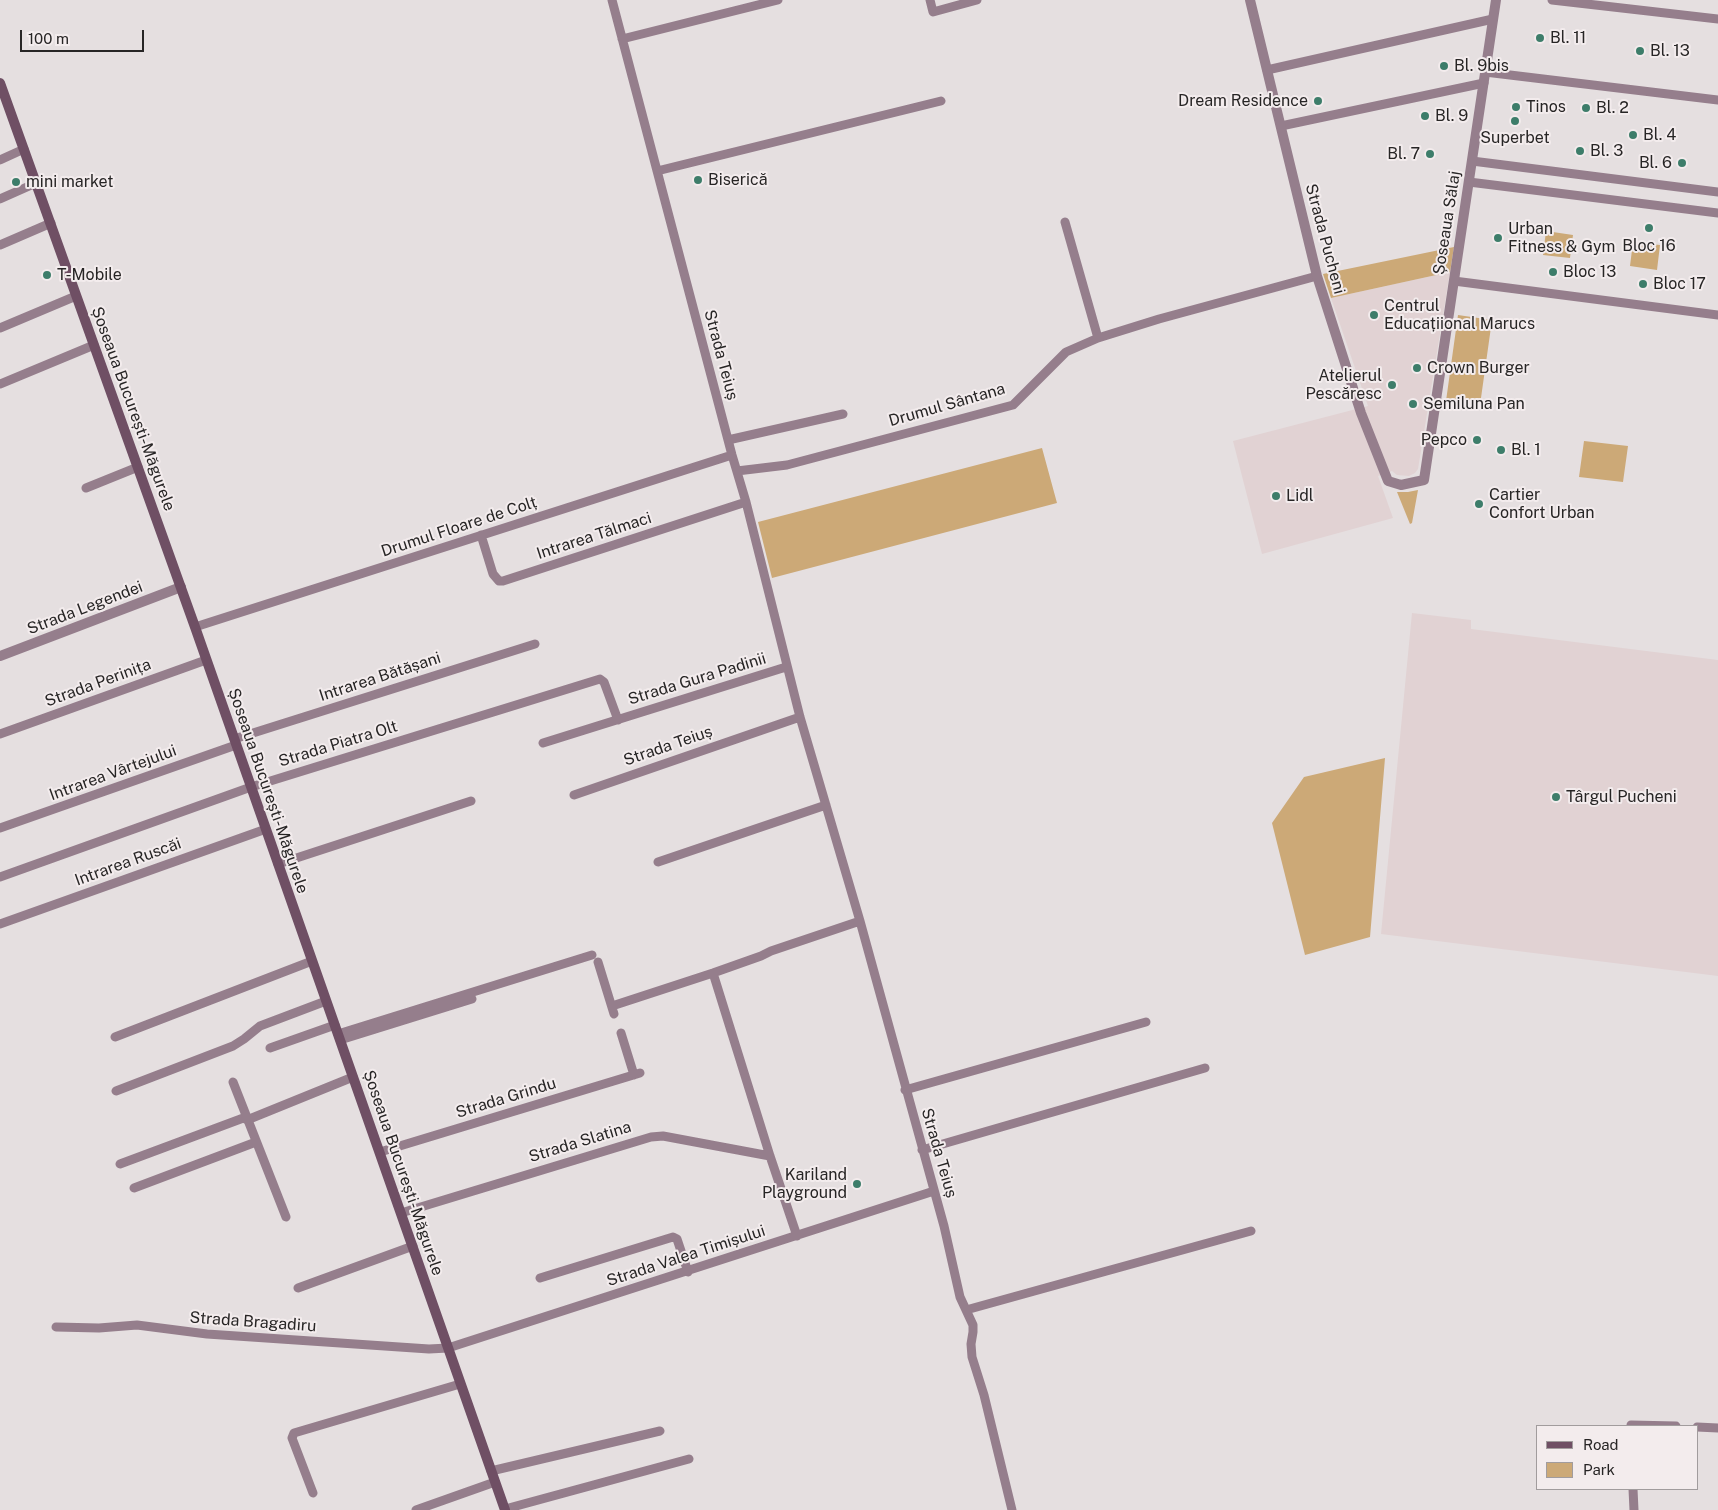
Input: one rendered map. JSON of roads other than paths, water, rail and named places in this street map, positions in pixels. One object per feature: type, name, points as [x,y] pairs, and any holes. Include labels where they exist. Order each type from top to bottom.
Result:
[{"type":"main road","name":"Șoseaua București-Măgurele","points":[[0,83],[195,627],[505,1509]]},
{"type":"street","name":"Strada Teiuș","points":[[612,0],[732,456],[746,502],[786,667],[860,921],[934,1191],[961,1302],[973,1328],[972,1358],[984,1395],[1012,1510]]},
{"type":"street","points":[[622,39],[778,0]]},
{"type":"street","points":[[930,0],[933,12],[977,0]]},
{"type":"street","name":"Strada Pucheni","points":[[1250,0],[1318,276],[1361,414],[1388,482],[1407,485],[1424,480]]},
{"type":"street","name":"Șoseaua Sălaj","points":[[1424,480],[1496,0]]},
{"type":"street","points":[[1552,0],[1718,19]]},
{"type":"street","points":[[1267,70],[1493,19]]},
{"type":"street","points":[[1485,72],[1718,100]]},
{"type":"street","points":[[1281,126],[1484,83]]},
{"type":"street","points":[[657,171],[942,101]]},
{"type":"street","points":[[0,160],[24,149]]},
{"type":"street","points":[[1472,161],[1718,192]]},
{"type":"street","points":[[1469,182],[1718,213]]},
{"type":"street","points":[[0,199],[36,183]]},
{"type":"street","points":[[1065,222],[1098,338]]},
{"type":"street","points":[[0,245],[50,223]]},
{"type":"street","name":"Drumul Sântana","points":[[737,471],[787,465],[1014,405],[1066,352],[1098,338],[1159,318],[1318,276]]},
{"type":"street","points":[[1454,281],[1718,314]]},
{"type":"street","points":[[0,328],[76,296]]},
{"type":"street","points":[[0,384],[94,345]]},
{"type":"street","points":[[728,440],[843,414]]},
{"type":"street","name":"Drumul Floare de Colț","points":[[195,627],[732,456]]},
{"type":"street","points":[[86,488],[138,467]]},
{"type":"street","name":"Intrarea Tălmaci","points":[[481,535],[493,574],[499,581],[503,581],[746,502]]},
{"type":"street","name":"Strada Legendei","points":[[0,656],[181,588]]},
{"type":"street","name":"Intrarea Bătășani","points":[[235,742],[535,644]]},
{"type":"street","name":"Strada Perinița","points":[[0,734],[206,660]]},
{"type":"street","name":"Strada Gura Padinii","points":[[543,743],[786,667]]},
{"type":"street","name":"Strada Piatra Olt","points":[[0,877],[251,787],[600,679],[603,680]]},
{"type":"street","name":"Strada Gura Padinii","points":[[603,680],[618,720]]},
{"type":"street","name":"Strada Teiuș","points":[[574,795],[800,717]]},
{"type":"street","name":"Intrarea Vârtejului","points":[[0,828],[235,742]]},
{"type":"street","points":[[278,864],[471,801]]},
{"type":"street","points":[[658,862],[826,804]]},
{"type":"street","name":"Intrarea Ruscăi","points":[[0,924],[266,829]]},
{"type":"street","points":[[337,1033],[595,959],[613,1010],[761,956],[771,950],[860,921]]},
{"type":"street","points":[[115,1036],[312,961]]},
{"type":"street","points":[[713,973],[797,1236]]},
{"type":"street","points":[[270,1048],[472,999]]},
{"type":"street","points":[[116,1091],[233,1046],[260,1026],[326,1001]]},
{"type":"street","points":[[905,1090],[1146,1022]]},
{"type":"street","name":"Strada Grindu","points":[[380,1152],[637,1074],[621,1033]]},
{"type":"street","points":[[922,1150],[1205,1068]]},
{"type":"street","points":[[120,1164],[353,1077]]},
{"type":"street","points":[[233,1082],[286,1217]]},
{"type":"street","name":"Strada Slatina","points":[[401,1213],[651,1137],[664,1136],[770,1156]]},
{"type":"street","points":[[134,1188],[256,1142]]},
{"type":"street","name":"Strada Valea Timișului","points":[[448,1348],[934,1191]]},
{"type":"street","points":[[966,1310],[1250,1231]]},
{"type":"street","points":[[540,1278],[673,1237],[677,1239],[688,1272]]},
{"type":"street","points":[[298,1288],[413,1246]]},
{"type":"street","name":"Strada Bragadiru","points":[[56,1327],[99,1328],[130,1325],[217,1335],[429,1350],[448,1348]]},
{"type":"street","points":[[313,1493],[292,1438],[294,1433],[460,1384]]},
{"type":"street","points":[[1698,1427],[1718,1428]]},
{"type":"street","points":[[491,1471],[660,1431]]},
{"type":"street","points":[[505,1509],[689,1459]]},
{"type":"street","points":[[416,1510],[495,1482]]},
{"type":"street","points":[[1633,1490],[1634,1510]]},
{"type":"place","name":"Bl. 11","points":[[1540,38]]},
{"type":"place","name":"Bl. 13","points":[[1640,51]]},
{"type":"place","name":"Bl. 9bis","points":[[1444,66]]},
{"type":"place","name":"Dream Residence","points":[[1318,101]]},
{"type":"place","name":"Tinos","points":[[1516,107]]},
{"type":"place","name":"Bl. 2","points":[[1586,108]]},
{"type":"place","name":"Bl. 9","points":[[1425,116]]},
{"type":"place","name":"Superbet","points":[[1515,121]]},
{"type":"place","name":"Bl. 4","points":[[1633,135]]},
{"type":"place","name":"Bl. 3","points":[[1580,151]]},
{"type":"place","name":"Bl. 7","points":[[1430,154]]},
{"type":"place","name":"Bl. 6","points":[[1682,163]]},
{"type":"place","name":"Biserică","points":[[698,180]]},
{"type":"place","name":"mini market","points":[[16,182]]},
{"type":"place","name":"Bloc 16","points":[[1649,228]]},
{"type":"place","name":"Urban Fitness & Gym","points":[[1498,238]]},
{"type":"place","name":"Bloc 13","points":[[1553,272]]},
{"type":"place","name":"T-Mobile","points":[[47,275]]},
{"type":"place","name":"Bloc 17","points":[[1643,284]]},
{"type":"place","name":"Centrul Educațiional Marucs","points":[[1374,315]]},
{"type":"place","name":"Crown Burger","points":[[1417,368]]},
{"type":"place","name":"Atelierul Pescăresc","points":[[1392,385]]},
{"type":"place","name":"Semiluna Pan","points":[[1413,404]]},
{"type":"place","name":"Pepco","points":[[1477,440]]},
{"type":"place","name":"Bl. 1","points":[[1501,450]]},
{"type":"place","name":"Lidl","points":[[1276,496]]},
{"type":"place","name":"Cartier Confort Urban","points":[[1479,504]]},
{"type":"place","name":"Târgul Pucheni","points":[[1556,797]]},
{"type":"place","name":"Kariland Playground","points":[[857,1184]]}]
